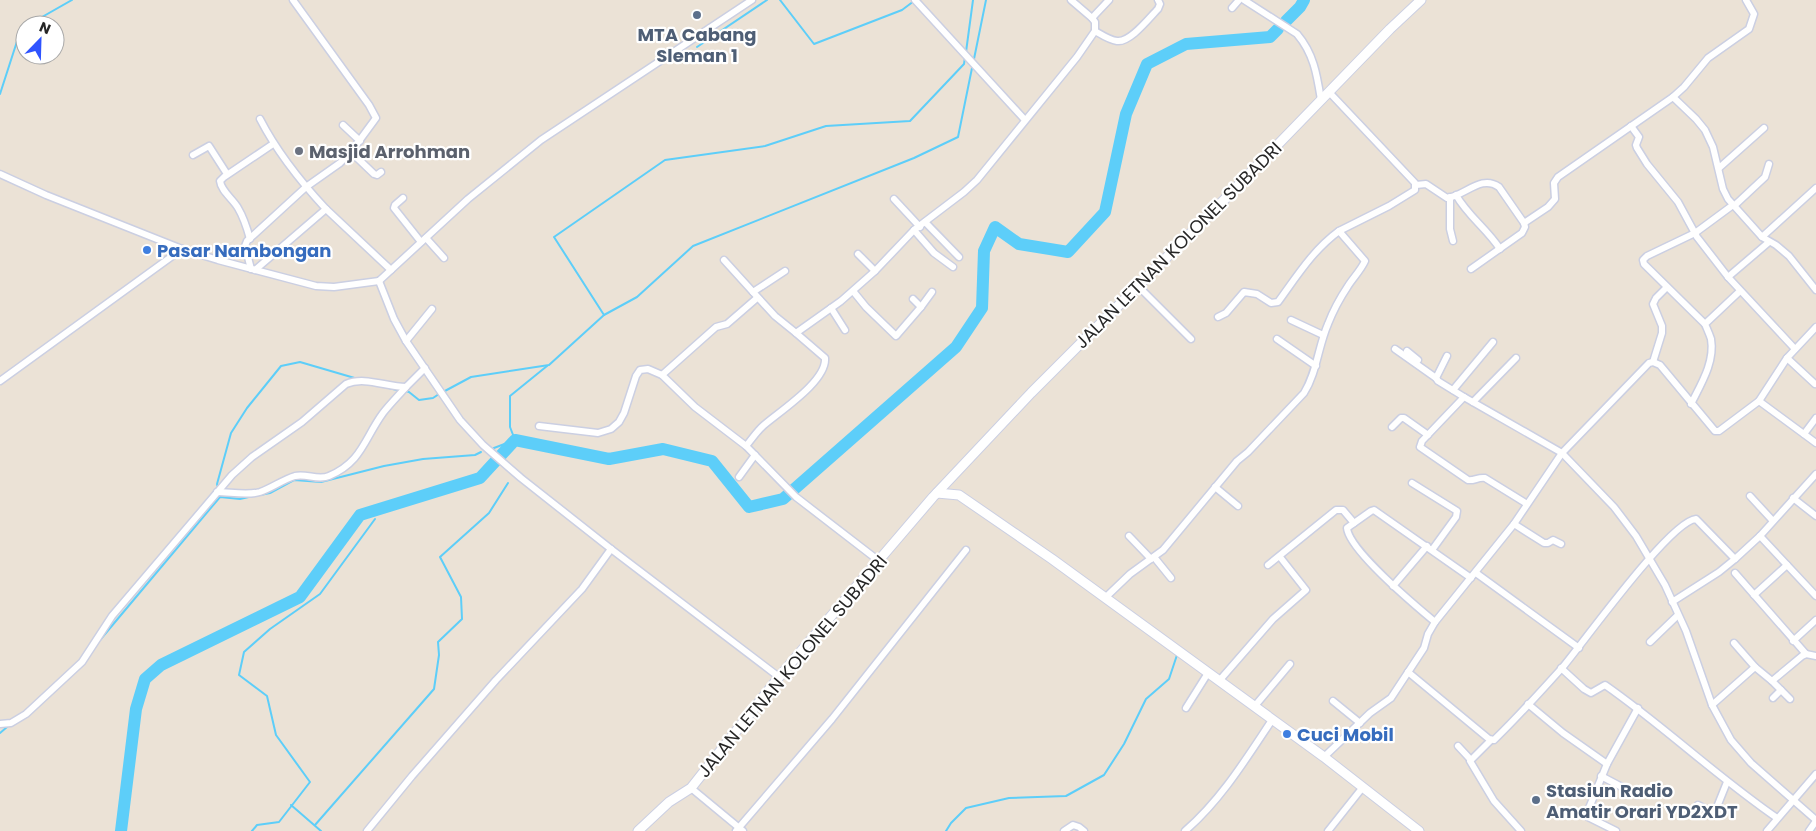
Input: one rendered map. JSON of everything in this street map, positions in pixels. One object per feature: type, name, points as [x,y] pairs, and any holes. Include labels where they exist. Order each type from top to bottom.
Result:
[{"type":"main road","name":"JALAN LETNAN KOLONEL SUBADRI","points":[[638,831],[669,802],[691,788],[779,677],[937,493],[1031,393],[1390,29],[1422,0]]},
{"type":"main road","points":[[948,481],[959,495],[1324,757],[1419,831]]},
{"type":"main road","points":[[937,493],[959,495]]},
{"type":"street","points":[[253,269],[245,246],[250,239],[306,187],[340,163],[360,141],[376,118],[293,0]]},
{"type":"street","points":[[0,174],[46,195],[182,249],[316,286],[334,287],[379,281],[468,199],[541,140],[752,0]]},
{"type":"street","points":[[915,0],[1025,120]]},
{"type":"street","points":[[796,333],[853,291],[920,226],[977,180],[1077,57],[1095,31],[1095,22],[1092,18],[1071,0]]},
{"type":"street","points":[[1092,18],[1109,0]]},
{"type":"street","points":[[1095,31],[1119,42],[1125,40],[1158,9],[1160,4],[1158,0]]},
{"type":"street","points":[[1232,8],[1239,0]]},
{"type":"street","points":[[1244,0],[1290,29],[1304,42],[1316,69],[1321,100]]},
{"type":"street","points":[[1524,223],[1548,207],[1555,199],[1554,183],[1558,177],[1673,97],[1684,87],[1708,58],[1749,29],[1754,14],[1746,0]]},
{"type":"street","points":[[1329,92],[1416,184],[1426,184],[1447,198],[1482,183],[1495,184],[1499,187],[1525,227],[1522,233],[1471,269]]},
{"type":"street","points":[[1673,97],[1705,130],[1713,147],[1724,194],[1762,237],[1789,256],[1816,290]]},
{"type":"street","points":[[260,119],[273,144],[306,187],[326,210],[391,270]]},
{"type":"street","points":[[343,125],[360,141]]},
{"type":"street","points":[[1631,126],[1639,137],[1636,145],[1637,148],[1651,170],[1678,202],[1695,233],[1740,291],[1795,349]]},
{"type":"street","points":[[1719,168],[1764,128]]},
{"type":"street","points":[[250,239],[238,206],[220,184],[221,179],[273,144]]},
{"type":"street","points":[[193,155],[209,146],[227,174]]},
{"type":"street","points":[[351,152],[374,174],[377,175],[381,172]]},
{"type":"street","points":[[1691,404],[1709,364],[1712,346],[1709,332],[1705,324],[1644,264],[1644,258],[1695,233],[1734,206],[1765,177],[1770,164]]},
{"type":"street","points":[[1218,317],[1226,313],[1244,292],[1257,294],[1271,303],[1278,302],[1324,242],[1414,191],[1416,184]]},
{"type":"street","points":[[1762,237],[1816,188]]},
{"type":"street","points":[[1453,196],[1450,229],[1453,241]]},
{"type":"street","points":[[1453,196],[1494,238],[1500,249]]},
{"type":"street","points":[[403,198],[394,208],[444,258]]},
{"type":"street","points":[[894,199],[920,226],[959,257]]},
{"type":"street","points":[[253,269],[326,210]]},
{"type":"street","points":[[920,226],[934,253],[953,268]]},
{"type":"street","points":[[1105,598],[1130,574],[1163,550],[1237,461],[1248,452],[1304,393],[1316,366],[1323,335],[1337,304],[1366,261],[1339,232]]},
{"type":"street","points":[[1728,277],[1769,242]]},
{"type":"street","points":[[0,381],[182,249]]},
{"type":"street","points":[[858,254],[875,271]]},
{"type":"street","points":[[724,260],[775,316],[826,358],[826,364],[817,379],[764,425],[746,446]]},
{"type":"street","points":[[662,375],[716,327],[727,324],[755,295],[785,271]]},
{"type":"street","points":[[379,281],[394,319],[406,341],[460,420],[491,453],[611,550],[779,677]]},
{"type":"street","points":[[1138,286],[1191,339]]},
{"type":"street","points":[[1324,757],[1360,723],[1391,698],[1424,648],[1428,634],[1435,622],[1514,524],[1562,453],[1644,367],[1653,362],[1662,326],[1653,304],[1667,287]]},
{"type":"street","points":[[853,291],[866,307],[896,336],[932,292]]},
{"type":"street","points":[[1705,324],[1740,291]]},
{"type":"street","points":[[913,299],[921,307]]},
{"type":"street","points":[[832,308],[845,330]]},
{"type":"street","points":[[406,341],[432,309]]},
{"type":"street","points":[[1291,320],[1323,335]]},
{"type":"street","points":[[1653,362],[1660,365],[1712,430],[1716,432],[1759,401],[1787,358],[1816,328]]},
{"type":"street","points":[[1277,338],[1316,366]]},
{"type":"street","points":[[1453,390],[1493,342]]},
{"type":"street","points":[[1395,349],[1437,376]]},
{"type":"street","points":[[1407,351],[1437,376]]},
{"type":"street","points":[[1447,356],[1437,376],[1438,382],[1562,453],[1614,507],[1636,536],[1658,571],[1692,645],[1712,705],[1731,740],[1751,764],[1816,821],[1809,831]]},
{"type":"street","points":[[1473,402],[1516,358]]},
{"type":"street","points":[[1787,358],[1815,384]]},
{"type":"street","points":[[217,492],[249,494],[259,492],[300,475],[320,478],[327,477],[340,470],[358,456],[383,414],[424,368]]},
{"type":"street","points":[[539,426],[598,433],[611,429],[624,414],[636,376],[640,370],[646,368],[662,375],[695,407],[746,446],[796,497],[819,513],[878,562]]},
{"type":"street","points":[[0,724],[11,723],[26,714],[82,662],[112,616],[217,492],[252,457],[302,422],[346,384],[369,382],[406,387]]},
{"type":"street","points":[[1464,397],[1422,441],[1420,447],[1468,480],[1484,478],[1527,504]]},
{"type":"street","points":[[1759,401],[1816,443]]},
{"type":"street","points":[[1392,427],[1401,418],[1404,418],[1428,435]]},
{"type":"street","points":[[1804,434],[1816,418]]},
{"type":"street","points":[[740,477],[755,455]]},
{"type":"street","points":[[1672,602],[1719,572],[1735,559],[1760,536],[1816,474]]},
{"type":"street","points":[[1393,586],[1456,517],[1457,511],[1412,483]]},
{"type":"street","points":[[1215,487],[1238,506]]},
{"type":"street","points":[[1750,496],[1773,521]]},
{"type":"street","points":[[1793,498],[1816,516]]},
{"type":"street","points":[[1268,565],[1336,510],[1343,510],[1354,523]]},
{"type":"street","points":[[1435,622],[1393,586],[1353,542],[1347,528],[1374,510],[1579,648]]},
{"type":"street","points":[[1470,759],[1491,740],[1494,740],[1579,648],[1662,543],[1694,519],[1735,559]]},
{"type":"street","points":[[1514,524],[1544,543],[1553,540],[1560,544]]},
{"type":"street","points":[[1129,536],[1171,578]]},
{"type":"street","points":[[1760,536],[1816,596]]},
{"type":"street","points":[[367,831],[412,776],[496,680],[582,589],[611,550]]},
{"type":"street","points":[[691,788],[739,830],[832,719],[966,550]]},
{"type":"street","points":[[1219,681],[1273,619],[1306,590],[1280,556]]},
{"type":"street","points":[[1754,595],[1787,565]]},
{"type":"street","points":[[1735,573],[1793,641],[1806,654],[1816,656]]},
{"type":"street","points":[[1650,642],[1678,615]]},
{"type":"street","points":[[1793,641],[1816,620]]},
{"type":"street","points":[[1734,643],[1755,667],[1790,699]]},
{"type":"street","points":[[1772,681],[1806,654]]},
{"type":"street","points":[[1254,707],[1290,664]]},
{"type":"street","points":[[1712,705],[1755,667]]},
{"type":"street","points":[[1561,668],[1584,689],[1591,692],[1604,685],[1638,708],[1727,782],[1777,818]]},
{"type":"street","points":[[1408,672],[1491,740]]},
{"type":"street","points":[[1186,708],[1208,673]]},
{"type":"street","points":[[1773,698],[1781,690]]},
{"type":"street","points":[[1333,701],[1360,723]]},
{"type":"street","points":[[1528,704],[1563,733],[1607,764]]},
{"type":"street","points":[[1616,831],[1608,829],[1587,815],[1601,776],[1638,708]]},
{"type":"street","points":[[1185,831],[1222,792],[1272,720]]},
{"type":"street","points":[[1458,746],[1470,759],[1473,768],[1494,801],[1521,831]]},
{"type":"street","points":[[1767,831],[1816,774]]},
{"type":"street","points":[[1601,776],[1637,795]]},
{"type":"street","points":[[1698,805],[1715,812],[1727,782]]},
{"type":"street","points":[[1328,831],[1363,787]]},
{"type":"street","points":[[1064,831],[1073,825],[1084,831]]},
{"type":"waterway","points":[[46,15],[72,0]]},
{"type":"waterway","points":[[697,47],[767,0]]},
{"type":"waterway","points":[[780,0],[814,44],[902,10],[914,1]]},
{"type":"waterway","points":[[966,52],[973,0]]},
{"type":"waterway","points":[[974,59],[986,0]]},
{"type":"waterway","points":[[1286,21],[1300,7],[1304,0]]},
{"type":"waterway","points":[[121,831],[136,709],[145,679],[161,665],[300,597],[360,515],[480,478],[515,440],[609,459],[663,449],[712,461],[749,507],[783,499],[956,347],[982,308],[984,251],[995,227],[1019,244],[1068,252],[1105,212],[1126,114],[1147,64],[1186,44],[1270,37],[1278,29]]},
{"type":"waterway","points":[[0,94],[15,48]]},
{"type":"waterway","points":[[443,392],[471,377],[549,365],[604,315],[554,237],[665,160],[765,146],[826,126],[910,121],[964,64],[965,57]]},
{"type":"waterway","points":[[604,315],[637,297],[693,246],[914,158],[958,137],[972,68]]},
{"type":"waterway","points":[[218,488],[217,484],[231,433],[247,408],[281,366],[300,362],[358,379]]},
{"type":"waterway","points":[[494,448],[515,440],[510,427],[510,396],[547,366]]},
{"type":"waterway","points":[[389,388],[401,391]]},
{"type":"waterway","points":[[406,391],[419,400],[433,398],[439,394]]},
{"type":"waterway","points":[[260,495],[270,493],[294,480],[321,482],[384,466],[423,459],[475,455],[481,452]]},
{"type":"waterway","points":[[315,825],[434,689],[439,655],[438,642],[462,619],[461,597],[440,557],[489,513],[508,483]]},
{"type":"waterway","points":[[100,640],[220,497],[240,499],[253,496]]},
{"type":"waterway","points":[[252,831],[257,825],[279,822],[310,782],[276,735],[267,696],[239,675],[244,652],[270,629],[320,594],[375,519]]},
{"type":"waterway","points":[[946,831],[966,808],[1009,798],[1066,796],[1104,775],[1124,744],[1146,699],[1169,679],[1177,655]]},
{"type":"waterway","points":[[0,733],[7,727]]},
{"type":"waterway","points":[[291,805],[321,831]]},
{"type":"place","name":"MTA Cabang Sleman 1","points":[[697,15]]},
{"type":"place","name":"Masjid Arrohman","points":[[299,151]]},
{"type":"place","name":"Pasar Nambongan","points":[[147,250]]},
{"type":"place","name":"Cuci Mobil","points":[[1287,734]]},
{"type":"place","name":"Stasiun Radio Amatir Orari YD2XDT","points":[[1536,800]]}]
